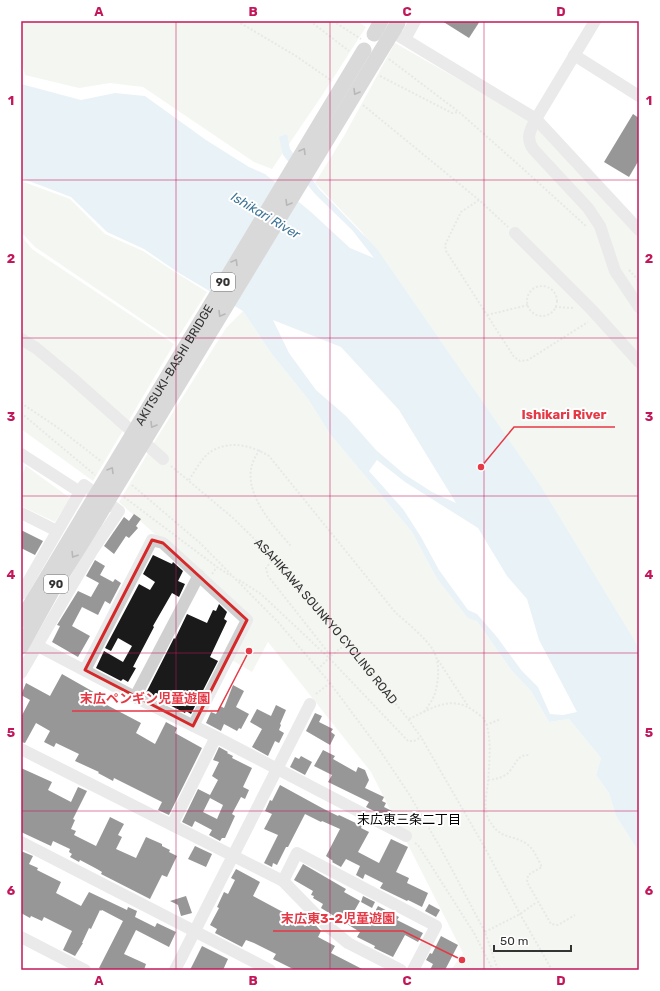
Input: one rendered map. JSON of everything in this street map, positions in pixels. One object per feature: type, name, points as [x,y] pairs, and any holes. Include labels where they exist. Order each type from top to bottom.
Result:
[{"type":"main road","name":"90","points":[[374,40],[387,41],[399,22]]},
{"type":"main road","name":"AKITSUKI-BASHI BRIDGE","points":[[89,518],[374,40]]},
{"type":"main road","name":"90","points":[[21,620],[89,518]]},
{"type":"main road","name":"90","points":[[21,647],[52,591],[89,518]]},
{"type":"street","points":[[404,39],[415,21]]},
{"type":"street","points":[[595,21],[536,119],[529,134],[529,142],[595,217],[600,226],[615,271],[639,307]]},
{"type":"street","points":[[374,40],[404,39],[536,119],[639,230]]},
{"type":"street","points":[[574,55],[639,96]]},
{"type":"street","points":[[515,233],[598,316],[639,362]]},
{"type":"street","points":[[21,339],[36,348],[71,377],[163,459]]},
{"type":"street","points":[[21,454],[80,492]]},
{"type":"street","points":[[21,594],[84,485],[119,511],[73,583],[38,646],[21,673]]},
{"type":"street","points":[[21,513],[57,531]]},
{"type":"street","points":[[85,670],[152,540],[163,543],[246,620],[193,726]]},
{"type":"street","points":[[135,698],[199,575]]},
{"type":"street","points":[[38,646],[135,698],[216,737],[406,836]]},
{"type":"street","points":[[175,970],[313,699]]},
{"type":"street","points":[[172,825],[216,737]]},
{"type":"street","points":[[21,750],[283,881],[325,924],[348,944],[401,970]]},
{"type":"street","points":[[21,842],[270,970]]},
{"type":"street","points":[[283,881],[297,853],[436,926],[413,970]]},
{"type":"street","points":[[21,937],[85,970]]},
{"type":"path","points":[[237,21],[296,56],[338,85]]},
{"type":"path","points":[[333,21],[374,40],[459,112],[591,231]]},
{"type":"path","points":[[361,103],[479,200],[515,233]]},
{"type":"path","points":[[479,200],[461,212],[445,245],[445,248],[447,254],[516,360],[524,361],[598,316]]},
{"type":"path","points":[[626,268],[639,281]]},
{"type":"path","points":[[537,287],[546,287],[550,289],[556,297],[556,307],[549,314],[544,316],[534,314],[528,306],[528,296],[530,292],[537,287]]},
{"type":"path","points":[[487,315],[528,306]]},
{"type":"path","points":[[21,403],[57,427],[105,465]]},
{"type":"path","points":[[21,412],[99,478]]},
{"type":"path","points":[[189,480],[206,456],[229,445],[251,446],[269,456],[395,612],[413,628],[433,650],[437,659],[469,707]]},
{"type":"path","points":[[260,450],[253,458],[250,467],[250,479],[253,493],[270,522],[291,546]]},
{"type":"path","name":"ASAHIKAWA SOUNKYO CYCLING ROAD","points":[[163,459],[233,518],[274,558],[347,643],[408,719],[421,737],[485,848],[552,970]]},
{"type":"path","points":[[128,482],[200,543],[278,622],[330,682],[379,749],[409,794],[440,846],[485,932],[498,970],[493,970],[474,933],[418,845],[406,836]]},
{"type":"path","points":[[124,497],[217,567],[261,594],[330,657],[408,741],[414,741],[421,737]]},
{"type":"path","points":[[274,558],[266,568],[268,576],[330,657]]},
{"type":"path","points":[[318,669],[347,643]]},
{"type":"path","points":[[424,712],[435,693],[437,659]]},
{"type":"path","points":[[313,699],[330,682]]},
{"type":"path","points":[[408,719],[441,704],[451,703],[459,703],[469,707],[483,718],[489,733],[488,780],[485,803],[487,816],[495,829],[508,837],[528,845],[535,854],[542,867],[528,875],[527,882],[552,924],[558,925],[575,915]]},
{"type":"path","points":[[486,725],[502,719]]},
{"type":"path","points":[[488,780],[502,777],[509,772],[517,759],[524,755],[530,755]]},
{"type":"path","points":[[485,932],[520,914],[538,902]]},
{"type":"highlighted area","points":[[152,540],[163,543],[247,620],[193,726],[85,670]]},
{"type":"shaded area","points":[[21,21],[357,21],[366,27],[272,169],[254,162],[143,87],[110,83],[79,88],[25,75],[21,58]]},
{"type":"shaded area","points":[[395,43],[535,123],[639,236],[639,648],[362,232],[315,183],[344,136]]},
{"type":"shaded area","points":[[21,181],[70,199],[105,234],[143,251],[207,292],[175,342],[35,247],[21,232]]},
{"type":"shaded area","points":[[21,236],[32,249],[174,344],[93,481],[21,429]]},
{"type":"shaded area","points":[[243,311],[271,353],[308,399],[330,434],[412,532],[436,577],[477,621],[512,671],[531,691],[549,722],[569,719],[601,758],[596,775],[609,793],[616,816],[639,852],[639,970],[451,970],[463,953],[371,772],[268,642],[252,672],[230,659],[249,618],[119,502],[155,441],[226,328]]},
{"type":"shaded area","points":[[26,466],[70,498],[55,522],[21,506],[21,477]]},
{"type":"water","name":"Ishikari River","points":[[21,84],[81,100],[115,93],[145,96],[206,140],[249,167],[265,174],[311,212],[350,248],[374,258],[352,230],[315,194],[283,155],[279,137],[287,134],[290,149],[319,189],[377,249],[540,485],[639,648],[639,852],[616,816],[609,793],[596,775],[601,758],[569,719],[549,722],[531,691],[512,671],[477,621],[468,618],[436,577],[412,532],[330,434],[308,399],[271,353],[243,311],[179,273],[144,249],[107,232],[71,197],[21,178]],"holes":[[[273,320],[341,347],[399,410],[456,503],[432,492],[404,474],[376,450],[346,416],[316,390],[289,353]],[[377,460],[405,482],[478,528],[507,576],[527,599],[539,640],[577,712],[563,715],[550,714],[538,687],[522,671],[497,637],[477,614],[468,610],[439,570],[421,537],[403,509],[369,471]]]},
{"type":"building","points":[[442,21],[480,21],[469,38]]},
{"type":"building","points":[[633,114],[639,118],[639,160],[629,177],[604,162]]},
{"type":"building","points":[[134,514],[141,519],[136,526],[138,528],[129,538],[126,536],[114,554],[104,546],[124,517],[129,521]]},
{"type":"building","points":[[21,530],[43,541],[35,555],[21,548]]},
{"type":"building","points":[[153,555],[172,564],[173,562],[183,571],[178,581],[185,584],[179,597],[172,593],[153,626],[154,627],[133,667],[136,668],[128,682],[123,679],[121,681],[96,668],[104,651],[123,662],[132,646],[118,638],[111,651],[105,648],[139,584],[150,590],[155,582],[143,574]]},
{"type":"building","points":[[95,560],[105,566],[100,575],[113,582],[115,579],[121,583],[110,604],[105,601],[98,615],[82,607],[72,626],[90,636],[78,657],[52,642],[60,626],[57,625],[78,591],[91,597],[99,583],[86,576]]},
{"type":"building","points":[[219,604],[227,612],[224,619],[227,621],[210,657],[218,661],[191,714],[186,711],[185,713],[146,693],[187,614],[207,623],[213,610],[216,611]]},
{"type":"building","points":[[62,674],[106,699],[103,703],[141,723],[136,733],[155,744],[166,722],[177,728],[175,733],[202,748],[169,815],[158,810],[162,802],[114,778],[113,781],[98,773],[99,772],[75,761],[79,754],[56,743],[54,747],[44,742],[50,731],[36,723],[25,743],[21,742],[21,717],[30,700],[21,695],[26,683],[50,696]]},
{"type":"building","points":[[233,685],[244,691],[236,707],[249,714],[241,729],[239,728],[237,731],[224,724],[221,731],[206,723],[211,712],[216,714],[220,706],[224,708]]},
{"type":"building","points":[[276,705],[286,710],[279,730],[284,733],[279,743],[275,741],[268,756],[252,747],[262,729],[250,722],[257,709],[271,716]]},
{"type":"building","points":[[315,713],[322,716],[319,722],[333,729],[331,732],[335,735],[330,745],[306,731]]},
{"type":"building","points":[[219,747],[233,756],[232,758],[252,768],[243,787],[249,790],[245,799],[241,797],[232,814],[235,816],[225,838],[222,838],[220,841],[209,835],[212,830],[195,821],[192,827],[182,822],[198,789],[210,795],[218,780],[212,776],[219,762],[213,760]],"holes":[[[210,798],[223,805],[217,819],[203,812]]]},
{"type":"building","points":[[323,750],[335,756],[333,759],[356,772],[358,767],[365,770],[369,780],[365,788],[384,797],[382,801],[386,803],[384,807],[392,811],[388,818],[366,807],[369,802],[328,782],[332,775],[314,766]]},
{"type":"building","points":[[301,756],[312,762],[305,775],[290,767],[295,757],[299,759]]},
{"type":"building","points":[[21,768],[52,782],[48,790],[71,802],[78,787],[87,791],[73,819],[75,820],[71,829],[76,831],[74,835],[96,846],[110,817],[124,824],[118,835],[122,837],[116,849],[136,858],[146,837],[162,844],[162,846],[170,850],[169,852],[177,856],[167,877],[162,875],[150,899],[101,874],[102,872],[80,860],[79,862],[70,857],[72,854],[69,852],[70,849],[53,841],[51,846],[21,832]]},
{"type":"building","points":[[280,785],[338,816],[339,815],[362,826],[361,828],[369,832],[358,852],[379,863],[391,839],[408,847],[396,872],[409,878],[407,883],[428,893],[422,907],[380,888],[383,883],[365,874],[363,879],[356,875],[360,866],[346,859],[341,867],[332,862],[333,861],[326,856],[340,829],[305,814],[277,865],[273,863],[272,867],[264,863],[278,835],[264,829],[272,814],[265,811]]},
{"type":"building","points":[[195,846],[212,854],[206,867],[188,859]]},
{"type":"building","points":[[21,851],[33,856],[29,864],[38,868],[37,870],[61,882],[56,893],[81,906],[89,892],[127,910],[128,907],[137,911],[135,917],[155,927],[157,923],[176,932],[169,947],[136,930],[124,954],[146,964],[144,970],[104,970],[99,968],[123,921],[100,910],[75,956],[63,950],[72,931],[44,917],[42,921],[31,916],[30,918],[21,913]]},
{"type":"building","points":[[303,864],[346,889],[344,892],[360,901],[352,915],[355,917],[354,918],[368,924],[378,906],[399,917],[397,920],[423,933],[418,942],[405,935],[393,957],[374,948],[375,946],[357,937],[360,932],[321,908],[323,904],[311,895],[313,891],[294,880]]},
{"type":"building","points":[[236,869],[260,882],[253,896],[294,918],[296,914],[309,918],[321,931],[318,937],[335,946],[331,953],[364,970],[295,970],[273,959],[276,954],[254,943],[246,940],[242,947],[215,933],[217,929],[210,925],[219,908],[217,907],[224,892],[228,894],[235,880],[231,878]]},
{"type":"building","points":[[186,896],[192,913],[181,916],[178,905],[170,901]]},
{"type":"building","points":[[363,896],[375,902],[372,908],[361,902]]},
{"type":"building","points":[[429,904],[440,910],[436,917],[425,911]]},
{"type":"building","points":[[441,936],[458,945],[445,970],[430,970],[433,964],[426,960],[430,953],[432,954]]},
{"type":"building","points":[[202,946],[228,959],[223,970],[190,970]]},
{"type":"place","name":"Ishikari River","points":[[481,467]]},
{"type":"place","name":"末広ペンギン児童遊園","points":[[249,651]]},
{"type":"place","name":"末広東3-2児童遊園","points":[[462,960]]},
{"type":"district","name":"末広東三条二丁目","points":[[409,819]]}]
